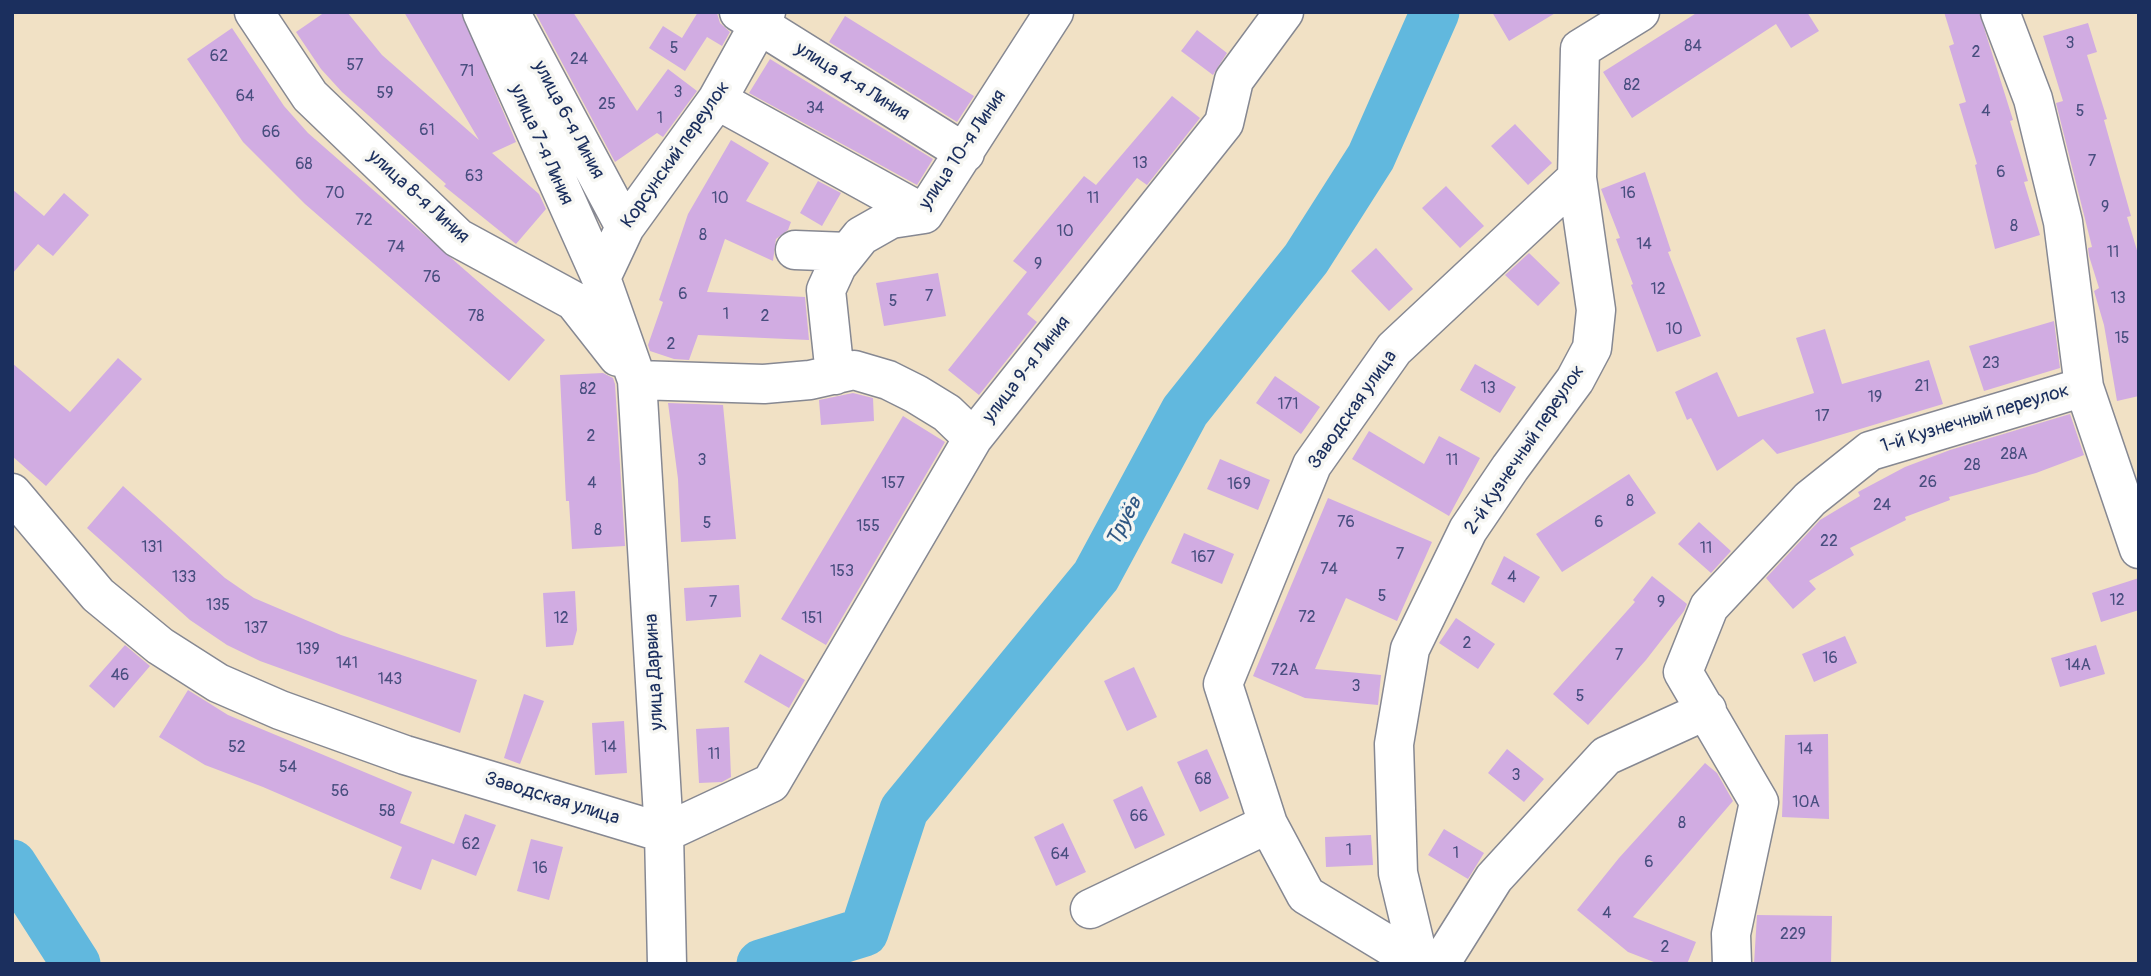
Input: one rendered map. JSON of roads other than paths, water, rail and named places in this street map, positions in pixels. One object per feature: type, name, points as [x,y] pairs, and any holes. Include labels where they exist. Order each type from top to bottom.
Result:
[{"type":"street","name":"улица 8-я Линия","points":[[254,12],[310,96],[448,229],[458,238],[574,301],[637,380]]},
{"type":"street","name":"улица 7-я Линия","points":[[482,12],[601,278]]},
{"type":"street","name":"улица 6-я Линия","points":[[510,12],[625,227]]},
{"type":"street","name":"улица 10-я Линия","points":[[835,375],[826,290],[848,252],[861,236],[891,219],[924,214],[1054,12]]},
{"type":"street","name":"улица 9-я Линия","points":[[637,380],[764,384],[854,370],[888,380],[947,413],[973,438],[1224,123],[1234,79],[1284,12]]},
{"type":"street","points":[[1577,178],[1580,49],[1640,12]]},
{"type":"street","points":[[2000,12],[2033,99],[2063,222],[2084,387],[2139,549]]},
{"type":"street","name":"Корсунский переулок","points":[[601,278],[625,227],[717,100],[755,16]]},
{"type":"street","name":"улица 4-я Линия","points":[[755,16],[965,153]]},
{"type":"street","points":[[717,100],[924,214]]},
{"type":"street","name":"Заводская улица","points":[[1426,963],[1306,895],[1268,824],[1223,684],[1312,465],[1394,349],[1577,178]]},
{"type":"street","name":"2-й Кузнечный переулок","points":[[1426,963],[1398,873],[1394,744],[1410,649],[1468,530],[1575,380],[1592,348],[1596,310],[1577,178]]},
{"type":"street","points":[[795,250],[848,252]]},
{"type":"street","points":[[601,278],[637,380]]},
{"type":"street","name":"улица Дарвина","points":[[637,380],[664,834],[667,964]]},
{"type":"street","name":"1-й Кузнечный переулок","points":[[1732,964],[1731,934],[1759,802],[1683,672],[1709,607],[1810,499],[1870,451],[2084,387]]},
{"type":"street","points":[[664,834],[771,783],[973,438]]},
{"type":"street","name":"Заводская улица","points":[[12,494],[98,595],[160,646],[218,683],[280,710],[405,755],[664,834]]},
{"type":"street","points":[[1426,963],[1494,878],[1606,756],[1707,710]]},
{"type":"street","points":[[1090,909],[1268,824]]},
{"type":"waterway","name":"Труёв","points":[[761,964],[864,932],[904,810],[1096,576],[1185,411],[1306,259],[1371,157],[1435,12]]},
{"type":"waterway","name":"Труёв","points":[[12,864],[76,964]]}]
